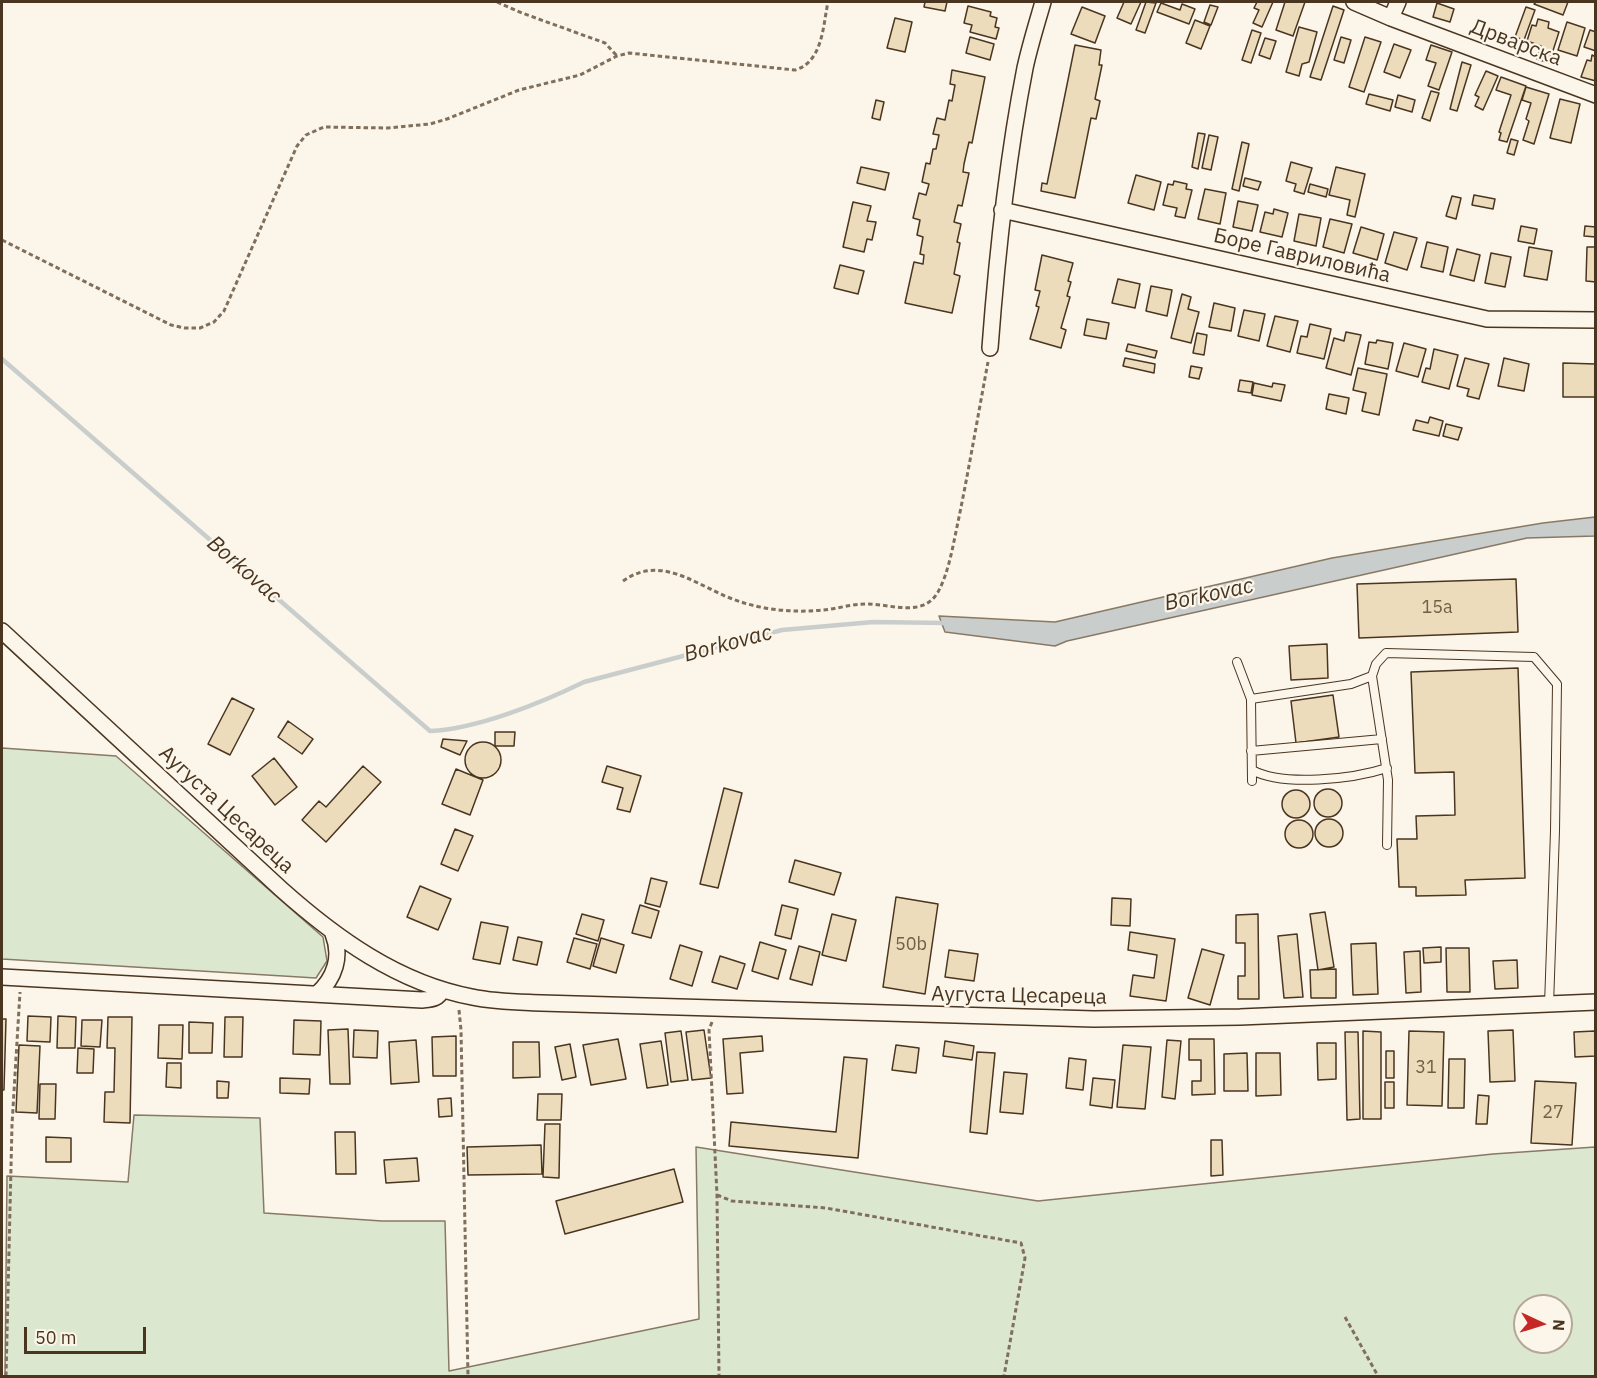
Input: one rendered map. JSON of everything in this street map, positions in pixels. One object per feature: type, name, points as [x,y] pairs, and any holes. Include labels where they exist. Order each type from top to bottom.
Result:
[{"type":"street","points":[[990,348],[1002,210],[1012,136],[1026,65],[1043,2]]},
{"type":"street","name":"Дрварска","points":[[1354,2],[1596,95]]},
{"type":"street","points":[[1391,18],[1398,2]]},
{"type":"street","name":"Боре Гавриловића","points":[[1002,210],[1487,319],[1596,321]]},
{"type":"street","name":"Аугуста Цесареца","points":[[2,631],[281,889],[333,934],[390,968],[450,992],[512,1002],[717,1010],[1094,1019],[1240,1017],[1596,1002]]},
{"type":"street","points":[[317,994],[329,981],[337,964],[337,945],[333,934]]},
{"type":"street","name":"Аугуста Цесареца","points":[[2,977],[422,1000],[434,999],[450,992]]},
{"type":"lane","points":[[1386,845],[1388,780],[1372,676],[1376,664],[1386,653],[1534,657],[1557,684],[1549,1005]]},
{"type":"lane","points":[[1237,662],[1251,699],[1251,781]]},
{"type":"lane","points":[[1251,699],[1352,684],[1372,676]]},
{"type":"lane","points":[[1251,751],[1382,739]]},
{"type":"lane","points":[[1251,770],[1288,780],[1366,774],[1387,768]]},
{"type":"path","points":[[496,2],[522,14],[605,43],[617,57]]},
{"type":"path","points":[[2,240],[157,319],[185,328],[200,328],[214,322],[224,311],[297,146],[312,131],[330,127],[387,128],[430,124],[519,90],[580,75],[617,57],[629,54],[795,70],[807,65],[816,54],[828,2]]},
{"type":"path","points":[[623,581],[632,574],[645,571],[676,573],[728,598],[753,606],[786,611],[822,610],[866,604],[914,608],[930,602],[943,581],[955,532],[990,348]]},
{"type":"path","points":[[6,1377],[11,1136],[21,978]]},
{"type":"path","points":[[450,992],[461,1030],[468,1377]]},
{"type":"path","points":[[717,1010],[709,1030],[717,1195],[718,1377]]},
{"type":"path","points":[[717,1195],[732,1201],[826,1208],[1021,1243],[1024,1258],[1004,1377]]},
{"type":"path","points":[[1345,1317],[1378,1377]]},
{"type":"green space","points":[[2,748],[116,756],[323,937],[327,961],[316,978],[2,959]]},
{"type":"green space","points":[[134,1115],[260,1118],[264,1213],[382,1221],[445,1221],[449,1371],[699,1319],[696,1147],[1038,1201],[1493,1154],[1595,1147],[1595,1376],[5,1376],[7,1176],[128,1182]]},
{"type":"water","points":[[1595,517],[1595,536],[1527,538],[1067,641],[1055,646],[945,632],[939,616],[1055,622],[1332,558],[1543,523]]},
{"type":"building","points":[[925,2],[947,2],[945,11],[924,7]]},
{"type":"building","points":[[1124,2],[1141,2],[1131,24],[1117,18]]},
{"type":"building","points":[[1146,2],[1156,3],[1145,33],[1136,30]]},
{"type":"building","points":[[1257,2],[1273,2],[1262,27],[1253,23],[1259,10],[1254,8]]},
{"type":"building","points":[[1285,2],[1305,2],[1293,36],[1276,30]]},
{"type":"building","points":[[1536,2],[1568,2],[1563,15],[1534,4]]},
{"type":"building","points":[[1161,3],[1180,10],[1182,4],[1195,9],[1189,24],[1157,12]]},
{"type":"building","points":[[1437,3],[1454,9],[1450,22],[1433,17]]},
{"type":"building","points":[[1210,5],[1218,7],[1211,25],[1204,22]]},
{"type":"building","points":[[968,6],[991,12],[990,16],[997,18],[995,27],[999,28],[996,39],[970,32],[972,25],[964,23]]},
{"type":"building","points":[[1333,6],[1344,10],[1321,80],[1310,77]]},
{"type":"building","points":[[1082,7],[1105,16],[1095,43],[1071,34]]},
{"type":"building","points":[[1526,7],[1535,10],[1524,40],[1515,37]]},
{"type":"building","points":[[895,18],[912,22],[905,52],[887,48]]},
{"type":"building","points":[[1538,19],[1549,22],[1548,28],[1559,32],[1549,63],[1537,59],[1541,46],[1527,41],[1532,25],[1536,26]]},
{"type":"building","points":[[1195,20],[1210,26],[1201,49],[1186,43]]},
{"type":"building","points":[[1567,22],[1585,28],[1577,56],[1558,50]]},
{"type":"building","points":[[1299,27],[1317,32],[1309,62],[1302,64],[1299,76],[1286,72]]},
{"type":"building","points":[[1252,30],[1261,33],[1251,63],[1242,60]]},
{"type":"building","points":[[1590,30],[1596,32],[1596,51],[1584,47]]},
{"type":"building","points":[[970,37],[994,44],[990,60],[966,53]]},
{"type":"building","points":[[1341,37],[1351,40],[1344,63],[1334,60]]},
{"type":"building","points":[[1365,37],[1381,42],[1364,92],[1349,87]]},
{"type":"building","points":[[1265,38],[1276,41],[1270,59],[1259,55]]},
{"type":"building","points":[[1394,44],[1411,50],[1400,78],[1384,72]]},
{"type":"building","points":[[1075,45],[1101,50],[1099,65],[1102,65],[1095,99],[1100,101],[1096,119],[1091,118],[1075,198],[1041,191],[1042,183],[1047,184]]},
{"type":"building","points":[[1431,45],[1452,52],[1439,90],[1428,86],[1436,63],[1426,60]]},
{"type":"building","points":[[1592,55],[1596,57],[1596,81],[1581,77],[1587,60],[1591,61]]},
{"type":"building","points":[[1462,62],[1471,65],[1457,111],[1450,109]]},
{"type":"building","points":[[952,70],[985,77],[972,143],[969,142],[964,164],[963,172],[969,173],[962,206],[958,205],[954,222],[961,224],[954,274],[960,276],[952,313],[905,303],[914,262],[923,264],[924,255],[920,254],[923,237],[917,235],[920,220],[913,218],[919,193],[926,195],[929,184],[922,182],[926,163],[930,164],[933,149],[936,149],[939,135],[933,134],[937,118],[945,120],[949,100],[952,101],[955,85],[950,84]]},
{"type":"building","points":[[1486,71],[1498,76],[1483,110],[1475,106],[1479,97],[1475,95]]},
{"type":"building","points":[[1501,77],[1526,86],[1507,142],[1499,140],[1501,133],[1499,132],[1511,95],[1496,90]]},
{"type":"building","points":[[1526,87],[1549,94],[1534,144],[1523,140],[1529,121],[1526,119],[1531,103],[1522,100]]},
{"type":"building","points":[[1431,91],[1439,93],[1430,121],[1422,118]]},
{"type":"building","points":[[1369,94],[1393,100],[1390,111],[1366,104]]},
{"type":"building","points":[[1398,95],[1415,100],[1412,112],[1395,107]]},
{"type":"building","points":[[1560,99],[1580,104],[1571,143],[1550,138]]},
{"type":"building","points":[[876,100],[884,102],[880,120],[872,118]]},
{"type":"building","points":[[1198,133],[1205,134],[1198,169],[1192,167]]},
{"type":"building","points":[[1209,135],[1218,137],[1211,170],[1202,168]]},
{"type":"building","points":[[1511,139],[1518,141],[1514,155],[1507,153]]},
{"type":"building","points":[[1242,142],[1249,144],[1239,191],[1232,189]]},
{"type":"building","points":[[1291,162],[1312,168],[1304,194],[1294,191],[1296,184],[1286,181]]},
{"type":"building","points":[[861,167],[889,173],[885,190],[857,183]]},
{"type":"building","points":[[1336,167],[1365,174],[1355,217],[1347,215],[1350,200],[1329,195]]},
{"type":"building","points":[[1136,175],[1161,182],[1154,210],[1128,203]]},
{"type":"building","points":[[1245,178],[1261,182],[1258,190],[1243,186]]},
{"type":"building","points":[[1174,181],[1187,184],[1186,189],[1192,190],[1185,218],[1175,216],[1177,208],[1163,205],[1168,184],[1173,185]]},
{"type":"building","points":[[1310,184],[1328,189],[1326,197],[1308,192]]},
{"type":"building","points":[[1205,189],[1226,193],[1220,224],[1198,219]]},
{"type":"building","points":[[1474,195],[1495,199],[1493,209],[1472,205]]},
{"type":"building","points":[[1452,196],[1461,198],[1456,219],[1446,216]]},
{"type":"building","points":[[1238,201],[1258,205],[1252,231],[1233,227]]},
{"type":"building","points":[[853,202],[871,206],[867,221],[876,222],[872,240],[867,239],[864,252],[843,247]]},
{"type":"building","points":[[1274,209],[1288,213],[1282,237],[1260,232],[1265,212],[1273,214]]},
{"type":"building","points":[[1299,214],[1321,218],[1316,246],[1294,241]]},
{"type":"building","points":[[1330,219],[1352,224],[1344,253],[1323,247]]},
{"type":"building","points":[[1521,226],[1537,229],[1534,244],[1518,241]]},
{"type":"building","points":[[1585,226],[1596,227],[1596,237],[1584,236]]},
{"type":"building","points":[[1361,227],[1384,234],[1377,260],[1353,253]]},
{"type":"building","points":[[1394,232],[1417,238],[1407,270],[1385,263]]},
{"type":"building","points":[[1427,242],[1448,247],[1443,272],[1421,267]]},
{"type":"building","points":[[1529,247],[1552,251],[1547,280],[1524,276]]},
{"type":"building","points":[[1587,247],[1596,247],[1596,282],[1586,281]]},
{"type":"building","points":[[1457,249],[1480,255],[1474,281],[1450,275]]},
{"type":"building","points":[[1491,253],[1511,257],[1505,287],[1485,283]]},
{"type":"building","points":[[1042,255],[1073,263],[1068,281],[1071,282],[1067,296],[1070,297],[1061,328],[1066,330],[1061,348],[1030,339],[1039,307],[1036,306],[1040,291],[1035,290]]},
{"type":"building","points":[[840,265],[864,271],[858,294],[834,288]]},
{"type":"building","points":[[1118,279],[1140,284],[1135,308],[1112,303]]},
{"type":"building","points":[[1151,286],[1172,290],[1167,316],[1146,311]]},
{"type":"building","points":[[1182,294],[1191,297],[1188,309],[1199,312],[1191,343],[1171,338]]},
{"type":"building","points":[[1214,303],[1235,308],[1231,331],[1209,327]]},
{"type":"building","points":[[1244,310],[1265,314],[1259,341],[1238,336]]},
{"type":"building","points":[[1275,316],[1298,321],[1290,352],[1267,346]]},
{"type":"building","points":[[1087,319],[1109,323],[1106,339],[1084,335]]},
{"type":"building","points":[[1310,324],[1331,329],[1324,359],[1297,353],[1301,336],[1307,337]]},
{"type":"building","points":[[1346,332],[1361,335],[1351,375],[1326,368],[1334,338],[1344,341]]},
{"type":"building","points":[[1197,333],[1207,335],[1204,355],[1193,353]]},
{"type":"building","points":[[1377,340],[1393,343],[1388,369],[1365,364],[1369,342],[1376,343]]},
{"type":"building","points":[[1404,343],[1426,349],[1418,377],[1396,371]]},
{"type":"building","points":[[1128,344],[1157,351],[1155,358],[1126,351]]},
{"type":"building","points":[[1434,349],[1458,355],[1449,389],[1422,382],[1426,368],[1430,369]]},
{"type":"building","points":[[1125,358],[1155,364],[1154,373],[1123,366]]},
{"type":"building","points":[[1465,358],[1489,364],[1479,399],[1467,396],[1469,389],[1457,386]]},
{"type":"building","points":[[1504,358],[1529,364],[1524,391],[1498,386]]},
{"type":"building","points":[[1563,363],[1596,364],[1596,397],[1563,397]]},
{"type":"building","points":[[1191,366],[1202,368],[1199,379],[1189,377]]},
{"type":"building","points":[[1358,368],[1387,374],[1379,415],[1362,411],[1366,393],[1353,390]]},
{"type":"building","points":[[1240,380],[1253,382],[1251,393],[1238,391]]},
{"type":"building","points":[[1254,383],[1272,387],[1273,383],[1285,385],[1281,401],[1252,395]]},
{"type":"building","points":[[1329,394],[1349,398],[1346,414],[1326,409]]},
{"type":"building","points":[[1430,417],[1443,421],[1439,436],[1413,430],[1416,420],[1428,423]]},
{"type":"building","points":[[1446,424],[1462,428],[1458,440],[1443,436]]},
{"type":"building","points":[[1516,579],[1518,632],[1359,638],[1357,584]]},
{"type":"building","points":[[1327,644],[1328,678],[1291,680],[1289,646]]},
{"type":"building","points":[[1518,668],[1525,878],[1465,880],[1466,895],[1416,896],[1416,887],[1399,887],[1397,839],[1417,839],[1416,816],[1455,815],[1454,772],[1415,773],[1411,672]]},
{"type":"building","points":[[1333,695],[1339,737],[1296,743],[1291,701]]},
{"type":"building","points":[[232,698],[254,709],[230,755],[208,744]]},
{"type":"building","points":[[288,721],[313,739],[302,754],[278,737]]},
{"type":"building","points":[[495,732],[515,732],[514,746],[495,746]]},
{"type":"building","points":[[443,739],[467,741],[460,755],[441,747]]},
{"type":"building","points":[[483,742],[495,748],[501,760],[495,772],[483,778],[471,772],[465,760],[471,748]]},
{"type":"building","points":[[274,758],[297,787],[275,805],[252,776]]},
{"type":"building","points":[[363,766],[381,782],[326,842],[302,820],[319,801],[326,807]]},
{"type":"building","points":[[607,766],[641,776],[630,812],[617,809],[623,788],[602,782]]},
{"type":"building","points":[[456,769],[483,780],[470,815],[442,804]]},
{"type":"building","points":[[724,788],[742,793],[718,888],[700,884]]},
{"type":"building","points":[[1328,789],[1338,793],[1342,803],[1338,813],[1328,817],[1318,813],[1314,803],[1318,793]]},
{"type":"building","points":[[1296,790],[1306,794],[1310,804],[1306,814],[1296,818],[1286,814],[1282,804],[1286,794]]},
{"type":"building","points":[[1329,819],[1339,823],[1343,833],[1339,843],[1329,847],[1319,843],[1315,833],[1319,823]]},
{"type":"building","points":[[1299,820],[1309,824],[1313,834],[1309,844],[1299,848],[1289,844],[1285,834],[1289,824]]},
{"type":"building","points":[[455,829],[473,836],[458,871],[441,864]]},
{"type":"building","points":[[795,860],[841,873],[834,895],[789,882]]},
{"type":"building","points":[[651,878],[667,882],[660,907],[645,903]]},
{"type":"building","points":[[420,886],[451,899],[438,930],[407,917]]},
{"type":"building","points":[[896,897],[938,904],[925,994],[883,987]]},
{"type":"building","points":[[1112,898],[1131,899],[1130,926],[1111,925]]},
{"type":"building","points":[[640,905],[659,911],[651,938],[632,933]]},
{"type":"building","points":[[782,905],[798,909],[791,939],[775,935]]},
{"type":"building","points":[[1325,912],[1334,967],[1318,970],[1310,914]]},
{"type":"building","points":[[582,914],[604,920],[598,941],[576,934]]},
{"type":"building","points":[[832,914],[856,920],[846,961],[822,955]]},
{"type":"building","points":[[1258,914],[1259,999],[1238,999],[1238,976],[1245,976],[1245,943],[1236,943],[1236,915]]},
{"type":"building","points":[[481,922],[508,927],[500,964],[473,959]]},
{"type":"building","points":[[1130,932],[1175,939],[1166,1001],[1130,996],[1133,975],[1154,978],[1157,955],[1128,950]]},
{"type":"building","points":[[1297,934],[1303,997],[1284,998],[1278,936]]},
{"type":"building","points":[[518,937],[542,942],[537,965],[513,960]]},
{"type":"building","points":[[574,938],[597,944],[590,969],[567,962]]},
{"type":"building","points":[[601,938],[624,945],[616,973],[593,966]]},
{"type":"building","points":[[760,942],[786,950],[778,979],[752,971]]},
{"type":"building","points":[[1376,943],[1378,994],[1353,995],[1351,944]]},
{"type":"building","points":[[680,945],[702,952],[692,986],[670,979]]},
{"type":"building","points":[[799,946],[820,952],[812,985],[790,979]]},
{"type":"building","points":[[1441,947],[1441,962],[1424,963],[1423,948]]},
{"type":"building","points":[[1446,948],[1469,948],[1470,992],[1447,992]]},
{"type":"building","points":[[1202,949],[1224,955],[1210,1005],[1188,998]]},
{"type":"building","points":[[949,950],[978,954],[974,981],[945,977]]},
{"type":"building","points":[[1420,951],[1421,992],[1406,993],[1404,952]]},
{"type":"building","points":[[720,956],[745,964],[737,989],[712,982]]},
{"type":"building","points":[[1517,960],[1518,988],[1495,989],[1493,961]]},
{"type":"building","points":[[1336,969],[1336,998],[1311,998],[1310,970]]},
{"type":"building","points":[[28,1016],[51,1017],[50,1042],[27,1041]]},
{"type":"building","points":[[58,1016],[76,1017],[75,1048],[57,1048]]},
{"type":"building","points":[[108,1017],[132,1017],[130,1123],[104,1122],[105,1092],[114,1092],[115,1048],[107,1048]]},
{"type":"building","points":[[225,1017],[243,1017],[242,1057],[224,1057]]},
{"type":"building","points":[[2,1019],[6,1019],[4,1090],[2,1090]]},
{"type":"building","points":[[82,1020],[102,1020],[100,1047],[81,1046]]},
{"type":"building","points":[[294,1020],[321,1021],[320,1055],[293,1054]]},
{"type":"building","points":[[189,1022],[213,1023],[212,1053],[189,1053]]},
{"type":"building","points":[[159,1025],[183,1025],[182,1059],[158,1058]]},
{"type":"building","points":[[348,1029],[350,1084],[330,1084],[328,1030]]},
{"type":"building","points":[[354,1030],[378,1031],[377,1058],[353,1057]]},
{"type":"building","points":[[704,1030],[711,1078],[692,1080],[686,1032]]},
{"type":"building","points":[[1513,1030],[1515,1081],[1490,1082],[1488,1031]]},
{"type":"building","points":[[681,1031],[688,1080],[671,1082],[665,1033]]},
{"type":"building","points":[[1363,1031],[1381,1032],[1381,1119],[1363,1119]]},
{"type":"building","points":[[1409,1031],[1444,1032],[1442,1106],[1407,1105]]},
{"type":"building","points":[[1595,1031],[1596,1056],[1575,1057],[1574,1032]]},
{"type":"building","points":[[1345,1032],[1358,1032],[1360,1119],[1347,1120]]},
{"type":"building","points":[[456,1036],[456,1076],[433,1076],[432,1037]]},
{"type":"building","points":[[762,1036],[763,1051],[740,1053],[743,1093],[727,1094],[723,1039]]},
{"type":"building","points":[[618,1039],[626,1079],[591,1085],[583,1045]]},
{"type":"building","points":[[1189,1039],[1214,1039],[1215,1094],[1192,1095],[1192,1081],[1201,1081],[1201,1060],[1189,1060]]},
{"type":"building","points":[[416,1040],[419,1082],[391,1084],[389,1042]]},
{"type":"building","points":[[1167,1040],[1181,1041],[1175,1099],[1162,1097]]},
{"type":"building","points":[[661,1041],[668,1085],[647,1088],[640,1044]]},
{"type":"building","points":[[945,1041],[974,1046],[972,1060],[943,1056]]},
{"type":"building","points":[[513,1042],[539,1042],[540,1077],[513,1078]]},
{"type":"building","points":[[1317,1043],[1336,1043],[1336,1079],[1318,1080]]},
{"type":"building","points":[[570,1044],[576,1077],[562,1080],[555,1047]]},
{"type":"building","points":[[19,1045],[40,1046],[37,1113],[16,1112]]},
{"type":"building","points":[[896,1045],[919,1048],[916,1073],[892,1070]]},
{"type":"building","points":[[1123,1045],[1151,1047],[1145,1109],[1117,1107]]},
{"type":"building","points":[[78,1048],[94,1049],[93,1073],[77,1073]]},
{"type":"building","points":[[1386,1051],[1394,1051],[1394,1078],[1386,1078]]},
{"type":"building","points":[[977,1052],[995,1053],[987,1134],[970,1132]]},
{"type":"building","points":[[1247,1053],[1248,1091],[1224,1091],[1224,1054]]},
{"type":"building","points":[[1256,1053],[1280,1053],[1281,1095],[1256,1096]]},
{"type":"building","points":[[844,1057],[867,1059],[858,1158],[729,1146],[731,1122],[836,1132]]},
{"type":"building","points":[[1069,1058],[1086,1060],[1083,1090],[1066,1088]]},
{"type":"building","points":[[1449,1059],[1465,1059],[1464,1108],[1448,1108]]},
{"type":"building","points":[[167,1063],[181,1063],[181,1088],[166,1087]]},
{"type":"building","points":[[1004,1072],[1027,1074],[1023,1114],[1000,1112]]},
{"type":"building","points":[[280,1078],[310,1079],[309,1094],[280,1093]]},
{"type":"building","points":[[1093,1078],[1115,1080],[1112,1108],[1090,1105]]},
{"type":"building","points":[[217,1081],[229,1082],[228,1098],[217,1098]]},
{"type":"building","points":[[1535,1081],[1576,1083],[1572,1145],[1531,1143]]},
{"type":"building","points":[[1385,1082],[1394,1082],[1394,1108],[1385,1108]]},
{"type":"building","points":[[40,1084],[56,1084],[55,1119],[39,1119]]},
{"type":"building","points":[[538,1094],[562,1094],[561,1120],[537,1120]]},
{"type":"building","points":[[1478,1095],[1489,1096],[1487,1124],[1476,1124]]},
{"type":"building","points":[[451,1098],[452,1116],[439,1117],[438,1099]]},
{"type":"building","points":[[545,1124],[560,1124],[559,1178],[543,1177]]},
{"type":"building","points":[[335,1132],[355,1132],[356,1174],[336,1174]]},
{"type":"building","points":[[46,1137],[71,1138],[71,1162],[46,1162]]},
{"type":"building","points":[[1211,1140],[1222,1140],[1223,1175],[1211,1176]]},
{"type":"building","points":[[541,1145],[542,1174],[468,1175],[467,1147]]},
{"type":"building","points":[[417,1158],[419,1181],[386,1183],[384,1160]]},
{"type":"building","points":[[674,1169],[683,1202],[565,1234],[556,1201]]},
{"type":"waterway","name":"Borkovac","points":[[2,359],[430,731],[468,725],[509,714],[584,682],[782,630],[873,622],[946,623]]}]
